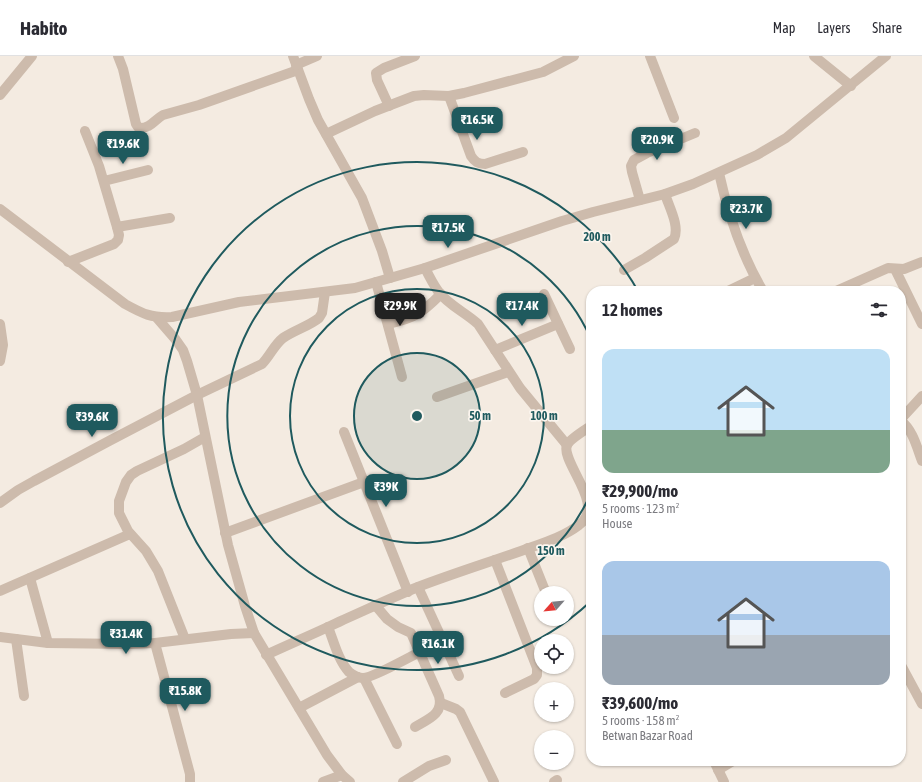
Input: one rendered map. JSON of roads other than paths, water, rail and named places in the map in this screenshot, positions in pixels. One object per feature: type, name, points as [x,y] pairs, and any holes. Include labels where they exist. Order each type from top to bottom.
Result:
[{"type":"street","points":[[0,94],[32,56]]},
{"type":"street","points":[[118,56],[124,69],[136,124],[140,128],[151,126],[159,117],[163,115],[199,105],[296,63],[317,56]]},
{"type":"street","points":[[389,106],[377,80],[376,73],[384,68],[415,56]]},
{"type":"street","points":[[326,134],[414,96],[449,96],[464,93],[543,72],[574,56]]},
{"type":"street","points":[[650,56],[674,118]]},
{"type":"street","points":[[814,56],[851,86]]},
{"type":"street","points":[[0,209],[125,304],[142,313],[157,318],[186,314],[239,302],[355,288],[426,268],[593,212],[665,194],[719,173],[757,155],[786,138],[886,56]]},
{"type":"street","points":[[296,63],[309,99],[326,134],[362,198],[382,251],[390,278]]},
{"type":"street","points":[[449,96],[474,161],[479,164],[485,164],[523,152]]},
{"type":"street","points":[[68,262],[114,244],[118,240],[119,235],[104,181],[85,131]]},
{"type":"street","points":[[640,200],[631,166],[634,160],[695,133]]},
{"type":"street","points":[[104,181],[148,170]]},
{"type":"street","points":[[719,173],[724,197],[735,232],[744,255],[760,286]]},
{"type":"street","points":[[624,270],[674,239],[676,234],[675,222],[665,194]]},
{"type":"street","points":[[117,227],[170,218]]},
{"type":"street","points":[[847,286],[888,268],[904,269],[922,262]]},
{"type":"street","points":[[426,268],[432,282],[450,304],[478,324],[508,372],[567,445],[569,459],[586,498]]},
{"type":"street","points":[[895,269],[903,286]]},
{"type":"street","points":[[738,286],[755,278]]},
{"type":"street","points":[[376,282],[402,377]]},
{"type":"street","points":[[906,291],[922,324]]},
{"type":"street","points":[[0,503],[34,481],[197,395],[262,364],[267,360],[278,342],[293,331],[319,318],[322,313],[325,292]]},
{"type":"street","points":[[388,324],[408,320],[417,316],[441,294]]},
{"type":"street","points":[[544,294],[570,349]]},
{"type":"street","points":[[157,318],[168,330],[182,350],[197,395],[225,533],[254,633],[327,755],[342,775],[350,782]]},
{"type":"street","points":[[0,324],[3,346],[0,360]]},
{"type":"street","points":[[495,350],[558,324]]},
{"type":"street","points":[[437,397],[508,372]]},
{"type":"street","points":[[906,414],[922,396]]},
{"type":"street","points":[[906,424],[913,436],[922,461]]},
{"type":"street","points":[[567,445],[586,430]]},
{"type":"street","points":[[344,432],[408,592]]},
{"type":"street","points":[[185,639],[158,571],[146,551],[130,534],[119,513],[118,507],[126,482],[137,471],[206,437]]},
{"type":"street","points":[[225,533],[364,482]]},
{"type":"street","points":[[266,655],[418,587],[547,542],[580,525],[586,518]]},
{"type":"street","points":[[0,591],[130,534]]},
{"type":"street","points":[[528,548],[543,586]]},
{"type":"street","points":[[495,560],[537,668],[537,674],[534,679],[505,692]]},
{"type":"street","points":[[30,578],[48,643]]},
{"type":"street","points":[[418,587],[459,676]]},
{"type":"street","points":[[376,606],[398,627],[411,633],[440,696],[440,709],[415,727]]},
{"type":"street","points":[[328,627],[344,665],[350,673],[361,678],[397,744]]},
{"type":"street","points":[[0,637],[48,643],[111,644],[155,643],[231,634],[254,633]]},
{"type":"street","points":[[16,639],[24,696]]},
{"type":"street","points":[[155,643],[190,774],[190,782]]},
{"type":"street","points":[[299,708],[420,652]]},
{"type":"street","points":[[906,674],[922,704]]},
{"type":"street","points":[[441,703],[460,712],[494,782]]},
{"type":"street","points":[[403,782],[429,766],[446,760]]},
{"type":"street","points":[[716,766],[724,782]]},
{"type":"street","points":[[323,782],[342,775]]}]
